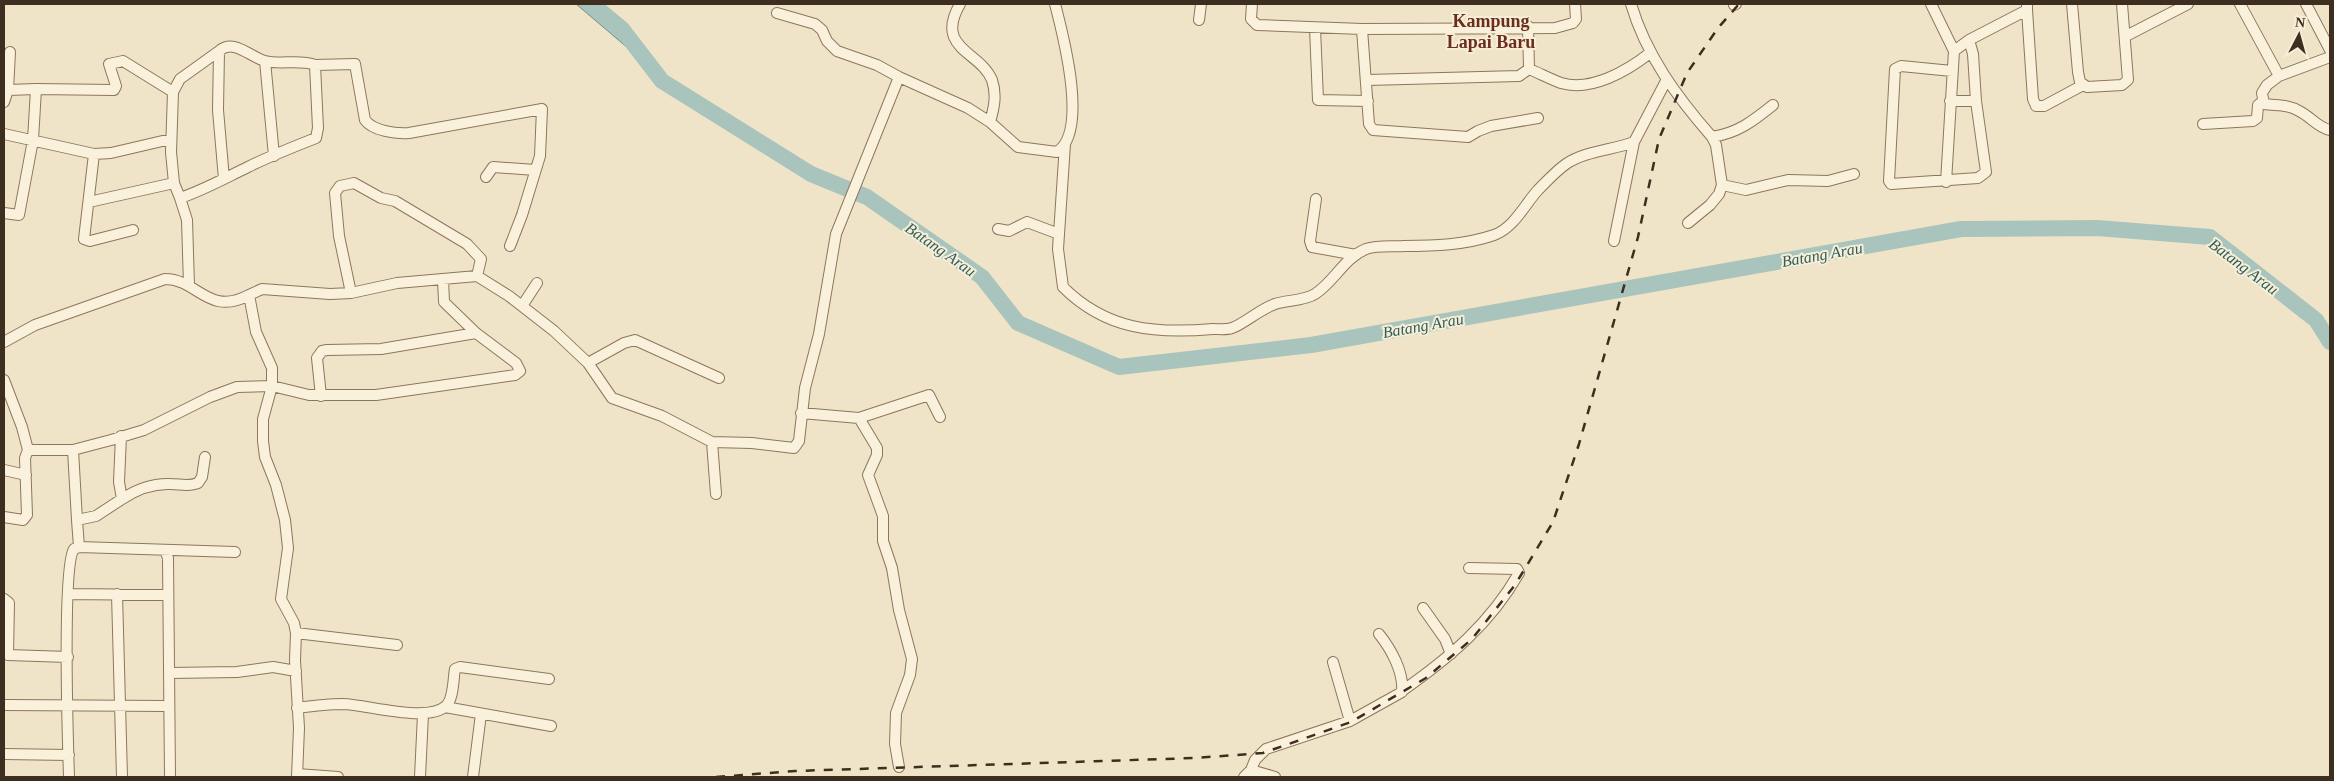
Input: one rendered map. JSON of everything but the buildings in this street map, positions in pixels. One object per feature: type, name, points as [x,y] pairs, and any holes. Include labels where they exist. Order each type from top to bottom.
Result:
[{"type":"street","points":[[960,4],[954,13],[952,26],[954,37],[962,50],[992,80],[995,104],[990,122]]},
{"type":"street","points":[[1055,4],[1063,32],[1072,100],[1071,128],[1065,144],[1058,249],[1063,287],[1088,308],[1109,320],[1144,330],[1199,331],[1232,328],[1274,304],[1315,294],[1356,255],[1366,249],[1381,246],[1460,244],[1496,235],[1509,225],[1538,190],[1566,165],[1575,159],[1616,149],[1634,142]]},
{"type":"street","points":[[1199,20],[1201,4]]},
{"type":"street","points":[[1252,4],[1251,19],[1257,25],[1362,29],[1528,26],[1556,28],[1570,25],[1576,19],[1575,4]]},
{"type":"street","points":[[1631,4],[1650,53],[1712,136],[1716,145],[1722,185],[1719,194],[1710,205],[1688,223]]},
{"type":"street","points":[[2072,4],[2078,72],[2083,85]]},
{"type":"street","points":[[1954,51],[2027,7],[2033,99],[2036,106],[2044,106],[2083,85],[2122,84],[2127,82],[2126,36],[2122,4]]},
{"type":"street","points":[[2126,36],[2188,4]]},
{"type":"street","points":[[2240,4],[2279,76]]},
{"type":"street","points":[[2306,4],[2330,50]]},
{"type":"street","points":[[1934,5],[1954,51],[1946,182]]},
{"type":"street","points":[[778,13],[815,24],[822,30],[826,41],[832,48],[877,65],[899,77],[935,92],[990,122],[1018,147],[1056,152],[1065,144]]},
{"type":"street","points":[[1528,26],[1529,69]]},
{"type":"street","points":[[1315,28],[1318,100],[1368,101]]},
{"type":"street","points":[[1362,29],[1370,127],[1373,130],[1468,137],[1479,130],[1500,124],[1538,118]]},
{"type":"street","points":[[1952,71],[1901,66],[1895,69],[1890,181],[1894,186],[1978,178],[1986,172],[1970,40]]},
{"type":"street","points":[[189,285],[187,220],[174,183],[171,139],[173,92],[180,79],[223,48],[236,47],[265,61],[315,65],[355,64],[365,120],[372,126],[397,132],[409,133],[542,109],[542,142],[522,215],[510,246]]},
{"type":"street","points":[[219,51],[218,110],[224,180]]},
{"type":"street","points":[[4,102],[8,90],[10,52]]},
{"type":"street","points":[[1529,69],[1561,83],[1588,84],[1626,69],[1650,53]]},
{"type":"street","points":[[2203,124],[2253,121],[2257,118],[2258,106],[2262,102],[2264,89],[2279,76],[2330,57]]},
{"type":"street","points":[[8,90],[114,90],[116,86],[109,64],[123,61],[173,92]]},
{"type":"street","points":[[265,61],[274,156]]},
{"type":"street","points":[[180,198],[316,138],[318,128],[315,65]]},
{"type":"street","points":[[1367,80],[1519,76],[1529,69]]},
{"type":"street","points":[[4,342],[35,325],[152,282],[174,279],[189,285],[196,292],[217,300],[231,301],[262,289],[350,294],[397,283],[477,276],[522,306],[588,363],[612,398],[662,416],[712,442],[743,442],[794,448],[798,445],[805,388],[819,334],[836,234],[899,77]]},
{"type":"street","points":[[1614,241],[1634,142],[1667,78]]},
{"type":"street","points":[[4,213],[19,215],[33,140],[36,90]]},
{"type":"street","points":[[1950,101],[1976,101]]},
{"type":"street","points":[[2262,102],[2267,105],[2280,104],[2292,107],[2302,112],[2323,129],[2330,130]]},
{"type":"street","points":[[1712,136],[1726,135],[1744,128],[1773,105]]},
{"type":"street","points":[[4,134],[94,154],[111,153],[171,139]]},
{"type":"street","points":[[94,154],[89,202],[83,233],[84,239],[90,240],[133,230]]},
{"type":"street","points":[[486,177],[493,167],[535,170]]},
{"type":"street","points":[[1722,185],[1746,190],[1788,180],[1828,181],[1854,174]]},
{"type":"street","points":[[89,202],[174,183]]},
{"type":"street","points":[[350,294],[339,236],[335,193],[340,186],[354,183],[381,198],[394,201],[467,244],[481,259],[477,276]]},
{"type":"street","points":[[1316,199],[1310,241],[1312,247],[1356,255]]},
{"type":"street","points":[[998,229],[1009,230],[1027,222],[1059,234]]},
{"type":"street","points":[[28,450],[73,450],[121,436],[152,426],[225,391],[243,387],[272,386],[300,394],[321,396],[388,394],[518,373],[520,371],[516,363],[476,333],[444,302],[443,279]]},
{"type":"street","points":[[522,306],[537,283]]},
{"type":"street","points":[[249,295],[256,332],[271,360],[273,375],[263,419],[263,441],[265,457],[276,485],[285,520],[288,548],[281,599],[294,624],[296,633],[299,728],[297,776],[338,777]]},
{"type":"street","points":[[321,396],[317,364],[318,355],[322,351],[380,349],[476,333]]},
{"type":"street","points":[[588,363],[624,343],[634,340],[719,378]]},
{"type":"street","points":[[4,380],[22,427],[28,450],[25,458],[25,518],[17,520],[4,517]]},
{"type":"street","points":[[802,413],[859,418],[929,395],[940,417]]},
{"type":"street","points":[[859,418],[877,448],[877,455],[868,475],[883,516],[882,542],[892,568],[912,659],[910,676],[896,713],[895,744],[899,767]]},
{"type":"street","points":[[121,436],[119,482],[122,499]]},
{"type":"street","points":[[712,442],[716,494]]},
{"type":"street","points":[[73,450],[80,547]]},
{"type":"street","points":[[77,520],[96,516],[135,491],[158,484],[185,485],[198,483],[202,477],[205,457]]},
{"type":"street","points":[[4,470],[26,476]]},
{"type":"street","points":[[69,777],[68,594],[70,558],[74,549],[80,547],[236,552]]},
{"type":"street","points":[[166,550],[168,558],[170,777]]},
{"type":"street","points":[[1274,777],[1248,774],[1255,760],[1271,747],[1350,721],[1402,692],[1469,640],[1509,591],[1519,573],[1517,569],[1469,568]]},
{"type":"street","points":[[68,594],[167,595]]},
{"type":"street","points":[[117,594],[122,777]]},
{"type":"street","points":[[4,600],[9,603],[6,655],[68,657]]},
{"type":"street","points":[[1423,608],[1445,638],[1451,654]]},
{"type":"street","points":[[296,633],[398,644]]},
{"type":"street","points":[[1379,634],[1390,649],[1402,692]]},
{"type":"street","points":[[1333,662],[1350,721]]},
{"type":"street","points":[[297,708],[343,704],[423,714],[445,707],[450,702],[455,669],[460,667],[549,679]]},
{"type":"street","points":[[169,673],[237,672],[273,668],[296,671]]},
{"type":"street","points":[[4,705],[168,706]]},
{"type":"street","points":[[445,707],[551,726]]},
{"type":"street","points":[[420,777],[423,714]]},
{"type":"street","points":[[473,777],[481,714]]},
{"type":"street","points":[[4,754],[68,755]]},
{"type":"water","points":[[576,4],[604,4],[639,39],[629,49]]},
{"type":"waterway","name":"Batang Arau","points":[[592,4],[622,29],[662,81],[811,174],[867,197],[982,277],[1018,323],[1119,367],[1311,345],[1961,229],[2097,228],[2210,237],[2316,320],[2330,342]]},
{"type":"railway","points":[[716,777],[795,771],[1195,758],[1263,753],[1351,722],[1426,678],[1472,639],[1515,585],[1553,522],[1579,444],[1638,237],[1659,139],[1687,73],[1718,28],[1739,4]]},
{"type":"district","name":"Kampung Lapai Baru","points":[[1491,31]]}]
